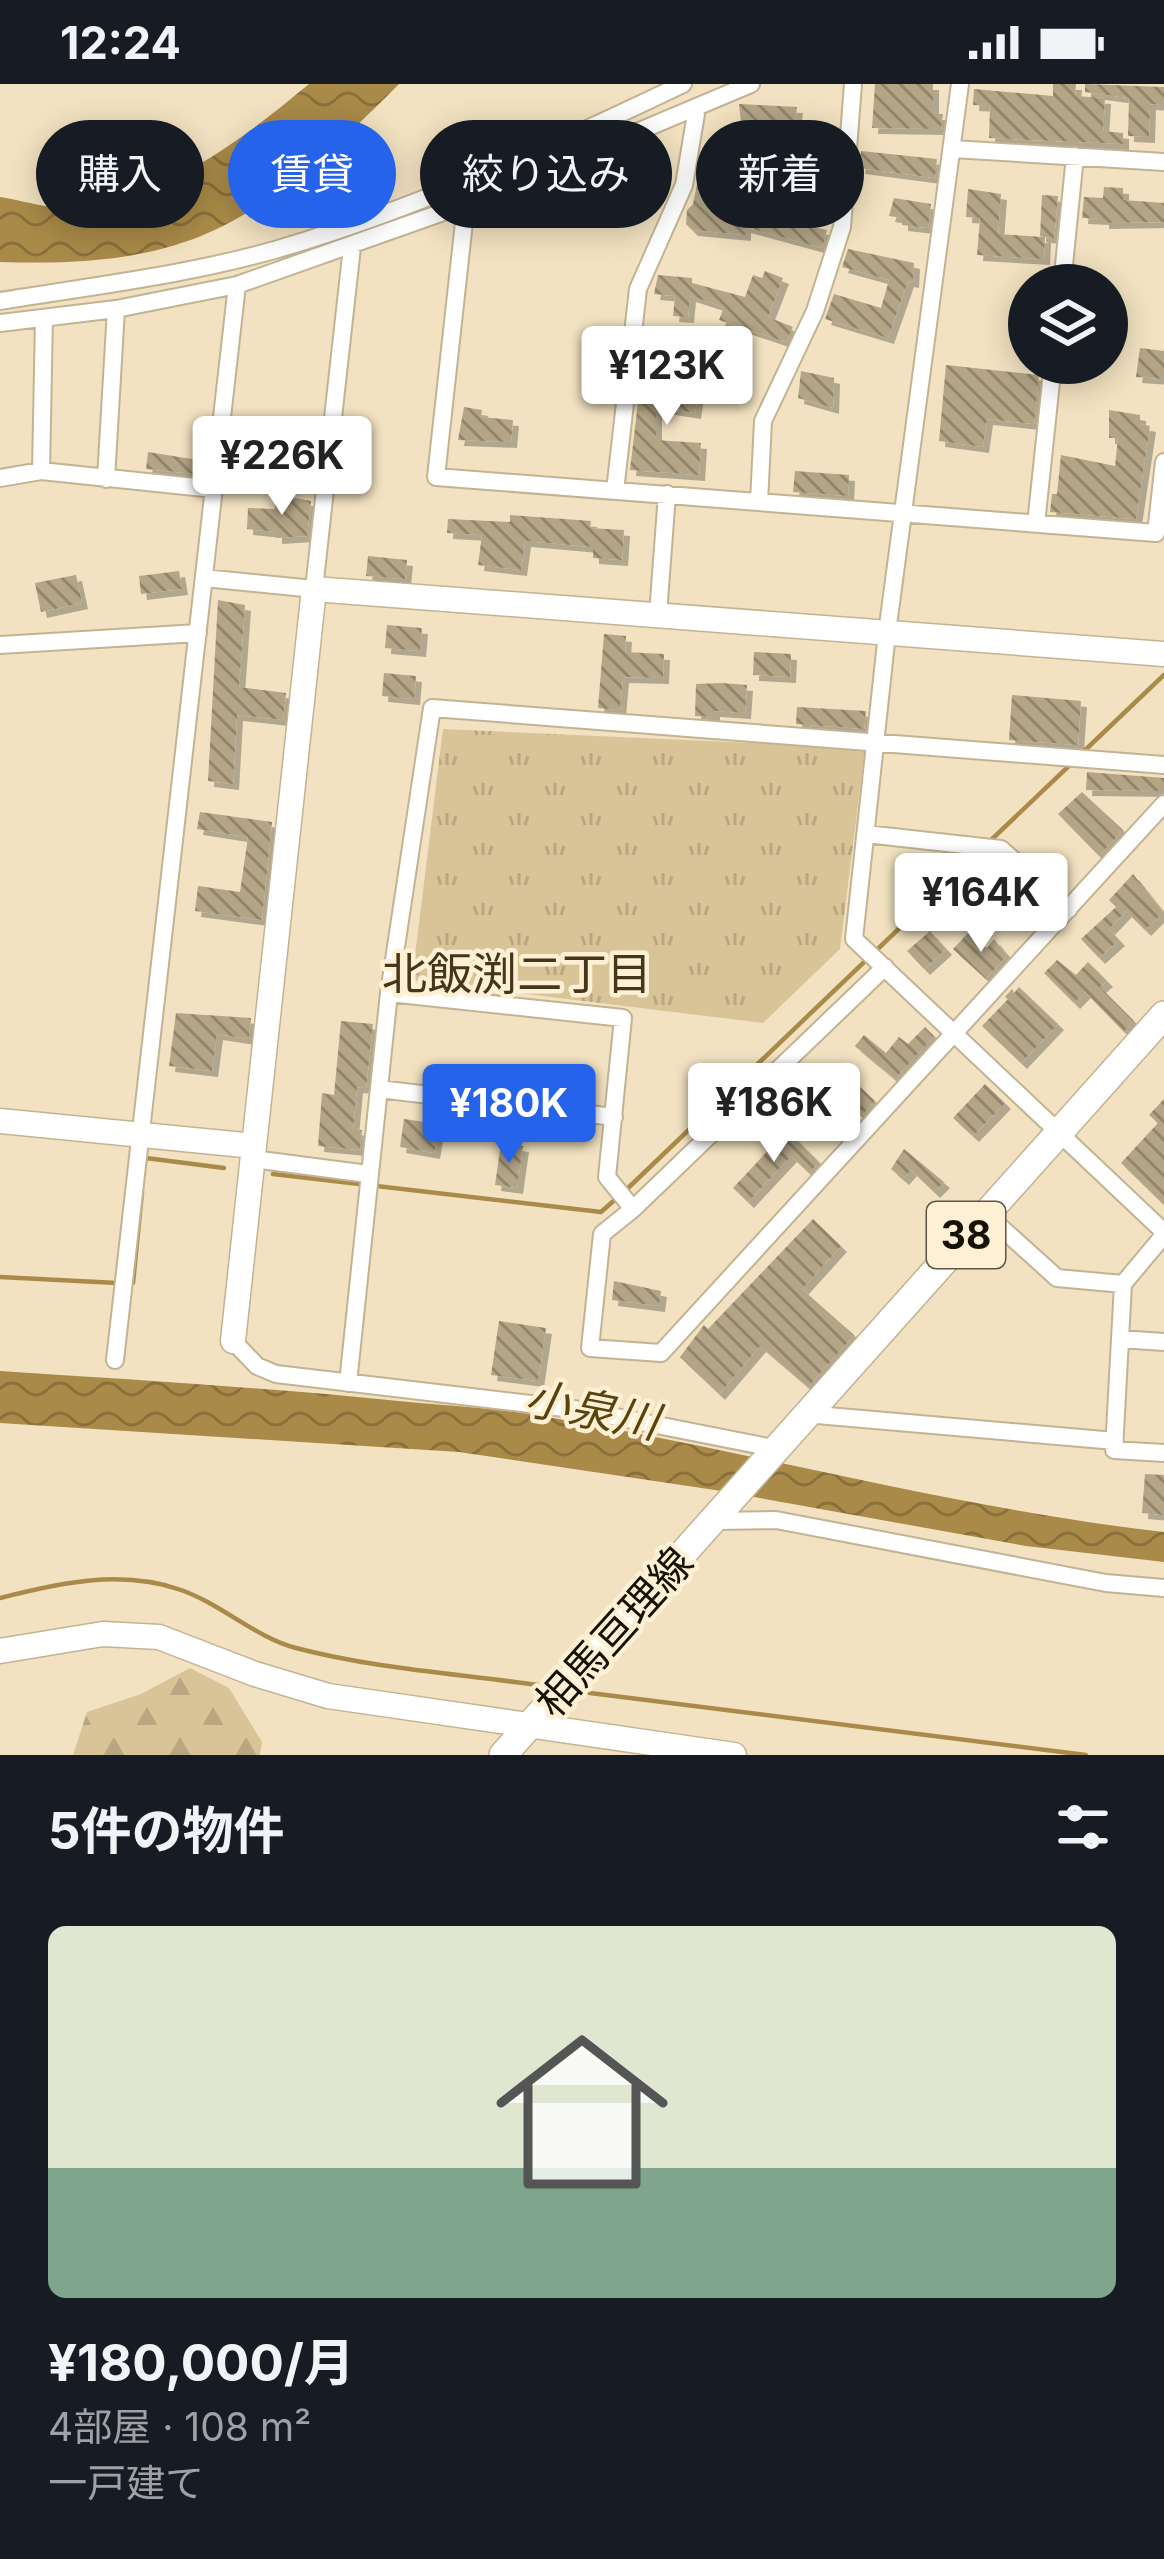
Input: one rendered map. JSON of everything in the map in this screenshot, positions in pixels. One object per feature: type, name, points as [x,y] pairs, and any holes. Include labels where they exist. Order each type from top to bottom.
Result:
[{"type":"main road","name":"38","points":[[720,1514],[770,1451],[1164,1015]]},
{"type":"main road","name":"相馬亘理線","points":[[502,1755],[720,1514]]},
{"type":"street","points":[[4,314],[244,257],[424,202],[683,84]]},
{"type":"street","points":[[669,120],[751,84]]},
{"type":"street","points":[[759,502],[763,421],[814,311],[842,227],[853,84]]},
{"type":"street","points":[[960,84],[887,633],[854,938],[1164,1234],[1123,1284],[1114,1441],[1114,1450],[1164,1453]]},
{"type":"street","points":[[615,491],[638,289],[685,185],[698,108]]},
{"type":"street","points":[[952,149],[1164,162]]},
{"type":"street","points":[[1063,264],[1076,156]]},
{"type":"street","points":[[4,314],[44,318],[116,310],[230,286],[420,221]]},
{"type":"street","points":[[463,228],[436,477],[1156,533],[1164,462]]},
{"type":"street","points":[[352,247],[233,1341],[257,1366],[276,1374],[581,1410],[770,1451]]},
{"type":"street","points":[[244,257],[291,267]]},
{"type":"street","points":[[115,1360],[214,489],[230,286],[244,257]]},
{"type":"street","points":[[106,479],[116,310]]},
{"type":"street","points":[[41,471],[44,318]]},
{"type":"street","points":[[1036,524],[1051,384]]},
{"type":"street","points":[[0,478],[41,471],[214,489]]},
{"type":"street","points":[[658,614],[667,494]]},
{"type":"street","points":[[204,578],[1164,654]]},
{"type":"street","points":[[0,645],[198,633]]},
{"type":"street","points":[[348,1383],[388,993],[432,708],[1164,765]]},
{"type":"street","points":[[876,960],[602,1234],[590,1348],[661,1353],[1164,804]]},
{"type":"street","points":[[866,834],[1001,849],[1069,909]]},
{"type":"street","points":[[388,993],[623,1018],[607,1177],[631,1207]]},
{"type":"street","points":[[380,1090],[614,1117]]},
{"type":"street","points":[[0,1121],[139,1133],[253,1153],[368,1181]]},
{"type":"street","points":[[986,1214],[1057,1278],[1123,1284]]},
{"type":"street","points":[[1120,1339],[1164,1342]]},
{"type":"street","points":[[804,1414],[1114,1441]]},
{"type":"street","points":[[720,1514],[776,1520],[1106,1583],[1164,1588]]},
{"type":"street","points":[[0,1651],[103,1634],[159,1637],[254,1674],[328,1696],[734,1755]]},
{"type":"green space","points":[[443,729],[865,748],[840,949],[763,1023],[412,980]]},
{"type":"green space","points":[[190,1668],[229,1688],[262,1742],[260,1755],[73,1755],[87,1712],[141,1694]]},
{"type":"water","points":[[309,84],[399,84],[361,120],[264,120]]},
{"type":"water","points":[[226,148],[227,224],[152,251],[102,259],[0,262],[0,197],[36,204],[36,228],[204,228],[204,161]]},
{"type":"water","points":[[0,1371],[536,1415],[1006,1509],[1164,1532],[1164,1562],[1026,1546],[715,1490],[459,1452],[0,1423]]},
{"type":"building","points":[[875,84],[933,84],[933,114],[943,114],[941,129],[872,128]]},
{"type":"building","points":[[1053,84],[1076,84],[1075,96],[1105,98],[1103,131],[1123,133],[1123,144],[989,138],[990,106],[973,105],[974,89],[1053,96]]},
{"type":"building","points":[[1085,84],[1164,87],[1164,105],[1150,104],[1149,137],[1128,136],[1129,98],[1085,92]]},
{"type":"building","points":[[739,104],[797,107],[795,120],[741,120]]},
{"type":"building","points":[[864,151],[937,159],[935,178],[864,169]]},
{"type":"building","points":[[1104,187],[1123,188],[1123,200],[1164,203],[1164,222],[1103,223],[1103,219],[1082,218],[1084,197],[1103,198]]},
{"type":"building","points":[[968,189],[1001,194],[998,234],[1043,237],[1042,195],[1058,196],[1054,238],[1045,237],[1044,259],[977,255],[980,218],[966,217]]},
{"type":"building","points":[[696,190],[696,228],[745,228],[745,235],[692,230],[686,224],[687,210]]},
{"type":"building","points":[[894,198],[931,204],[928,228],[902,225],[902,218],[889,216]]},
{"type":"building","points":[[749,228],[827,230],[822,248]]},
{"type":"building","points":[[848,249],[914,263],[913,282],[908,281],[888,338],[825,319],[834,294],[881,308],[889,280],[842,267]]},
{"type":"building","points":[[765,271],[783,278],[768,317],[793,327],[786,342],[719,320],[724,307],[690,296],[688,317],[673,316],[675,296],[654,294],[658,275],[692,278],[692,283],[745,297],[753,275],[762,278]]},
{"type":"building","points":[[1140,348],[1164,351],[1164,379],[1136,377]]},
{"type":"building","points":[[946,365],[1008,372],[1008,384],[1038,384],[1034,424],[987,419],[983,447],[939,441]]},
{"type":"building","points":[[801,371],[834,378],[833,408],[798,398]]},
{"type":"building","points":[[700,372],[716,376],[711,395],[698,392],[695,413],[656,407],[656,440],[701,443],[699,475],[630,470],[640,385],[660,387],[661,380],[698,384]]},
{"type":"building","points":[[464,407],[482,410],[481,417],[513,420],[511,442],[458,440]]},
{"type":"building","points":[[1109,410],[1140,415],[1140,424],[1150,426],[1136,519],[1050,512],[1061,455],[1115,466],[1118,438],[1109,438]]},
{"type":"building","points":[[285,427],[319,431],[315,460],[286,457]]},
{"type":"building","points":[[148,452],[198,460],[196,474],[146,469]]},
{"type":"building","points":[[795,471],[849,475],[848,496],[793,492]]},
{"type":"building","points":[[275,494],[311,501],[307,536],[276,538],[276,532],[247,529],[248,508],[275,509]]},
{"type":"building","points":[[510,515],[591,521],[590,528],[624,530],[622,560],[593,558],[593,547],[525,541],[521,570],[478,565],[482,535],[447,533],[448,519],[510,522]]},
{"type":"building","points":[[368,556],[407,560],[405,579],[366,576]]},
{"type":"building","points":[[179,571],[182,589],[141,594],[139,576]]},
{"type":"building","points":[[76,575],[82,603],[41,612],[35,583]]},
{"type":"building","points":[[218,600],[245,605],[239,687],[286,693],[283,720],[237,715],[233,784],[208,781]]},
{"type":"building","points":[[387,625],[422,628],[420,651],[385,648]]},
{"type":"building","points":[[604,634],[626,636],[625,652],[664,654],[663,678],[623,677],[620,710],[598,708]]},
{"type":"building","points":[[754,652],[791,654],[790,677],[753,675]]},
{"type":"building","points":[[384,673],[416,676],[414,699],[382,696]]},
{"type":"building","points":[[696,684],[747,685],[745,713],[714,711],[714,717],[695,716]]},
{"type":"building","points":[[1012,695],[1081,701],[1078,745],[1009,740]]},
{"type":"building","points":[[797,707],[866,711],[864,729],[796,724]]},
{"type":"building","points":[[1087,772],[1164,778],[1164,791],[1086,790]]},
{"type":"building","points":[[1082,792],[1123,830],[1099,856],[1058,814]]},
{"type":"building","points":[[200,812],[272,822],[262,920],[195,911],[198,886],[240,892],[248,837],[197,829]]},
{"type":"building","points":[[1133,874],[1163,912],[1145,930],[1126,911],[1109,929],[1119,940],[1099,958],[1081,939],[1116,907],[1109,900]]},
{"type":"building","points":[[930,931],[946,949],[924,969],[907,951]]},
{"type":"building","points":[[969,932],[987,948],[994,939],[1007,955],[986,979],[953,949]]},
{"type":"building","points":[[1057,960],[1076,975],[1088,962],[1107,981],[1100,987],[1134,1021],[1124,1032],[1085,992],[1074,1003],[1044,973]]},
{"type":"building","points":[[1019,987],[1058,1024],[1021,1063],[982,1026],[1012,989],[1014,993]]},
{"type":"building","points":[[176,1013],[251,1018],[249,1039],[217,1034],[212,1071],[169,1066]]},
{"type":"building","points":[[341,1021],[373,1024],[366,1088],[357,1087],[353,1129],[362,1130],[360,1150],[318,1146],[322,1093],[334,1095]]},
{"type":"building","points":[[925,1027],[934,1036],[895,1079],[855,1046],[864,1035],[886,1053],[899,1037],[908,1044]]},
{"type":"building","points":[[836,1064],[875,1101],[861,1116],[822,1078]]},
{"type":"building","points":[[985,1084],[1005,1103],[973,1136],[953,1118]]},
{"type":"building","points":[[1164,1099],[1164,1205],[1121,1163],[1158,1123],[1149,1115]]},
{"type":"building","points":[[404,1119],[439,1124],[434,1153],[400,1147]]},
{"type":"building","points":[[787,1130],[819,1162],[809,1173],[791,1156],[748,1202],[733,1188]]},
{"type":"building","points":[[501,1143],[523,1146],[517,1188],[495,1185]]},
{"type":"building","points":[[904,1149],[944,1182],[934,1192],[911,1170],[903,1179],[891,1169]]},
{"type":"building","points":[[813,1219],[841,1246],[802,1289],[854,1335],[808,1387],[760,1346],[719,1394],[680,1357],[704,1325],[708,1329]]},
{"type":"building","points":[[614,1281],[661,1291],[659,1306],[612,1300]]},
{"type":"building","points":[[499,1321],[546,1328],[538,1381],[491,1375]]},
{"type":"building","points":[[1145,1474],[1164,1475],[1164,1515],[1142,1513]]},
{"type":"waterway","points":[[1081,754],[1164,675]]},
{"type":"waterway","points":[[990,841],[1073,762]]},
{"type":"waterway","points":[[626,1190],[978,853]]},
{"type":"waterway","points":[[145,1163],[146,1158],[224,1168]]},
{"type":"waterway","points":[[273,1174],[601,1212],[618,1197]]},
{"type":"waterway","points":[[128,1283],[133,1283],[142,1192]]},
{"type":"waterway","points":[[0,1277],[117,1283]]},
{"type":"waterway","points":[[0,1598],[90,1580],[136,1580],[196,1596],[296,1648],[391,1667],[551,1687]]},
{"type":"waterway","points":[[574,1691],[1086,1755]]},
{"type":"district","name":"北飯渕二丁目","points":[[517,974]]},
{"type":"water label","name":"小泉川","points":[[592,1410]]}]
